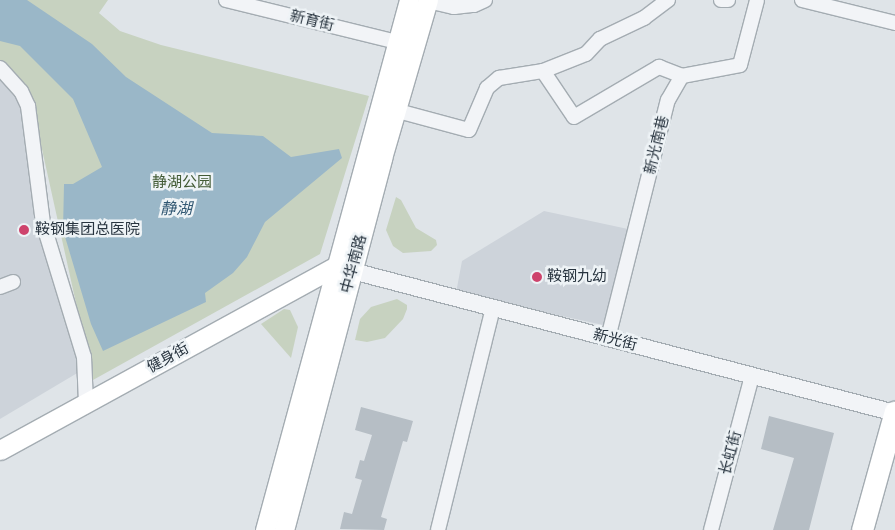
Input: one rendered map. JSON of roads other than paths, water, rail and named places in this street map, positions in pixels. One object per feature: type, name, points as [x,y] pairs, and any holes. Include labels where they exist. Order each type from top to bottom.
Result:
[{"type":"main road","points":[[265,530],[322,314],[344,268],[409,0]]},
{"type":"main road","name":"中华南路","points":[[284,530],[344,268],[398,111],[428,0]]},
{"type":"main road","name":"健身街","points":[[0,450],[344,268]]},
{"type":"main road","points":[[862,530],[895,412]]},
{"type":"street","name":"新育街","points":[[226,0],[398,42]]},
{"type":"street","points":[[428,0],[454,7],[474,5],[485,0]]},
{"type":"street","points":[[398,111],[469,130],[487,88],[499,78],[543,71],[586,54],[600,39],[644,18],[668,0]]},
{"type":"street","points":[[721,0],[728,0]]},
{"type":"street","points":[[543,71],[574,117],[659,68],[682,76],[740,65],[757,0]]},
{"type":"street","points":[[802,0],[895,23]]},
{"type":"street","points":[[0,68],[21,91],[28,106],[43,224],[84,357],[86,403]]},
{"type":"street","name":"新光南巷","points":[[608,338],[668,100],[682,76]]},
{"type":"street","name":"新光街","points":[[344,268],[895,412]]},
{"type":"street","points":[[438,530],[493,308]]},
{"type":"street","name":"长虹街","points":[[711,530],[752,376]]},
{"type":"water","name":"静湖","points":[[0,0],[27,0],[92,44],[126,77],[212,133],[263,136],[291,157],[339,149],[342,158],[265,222],[247,257],[233,273],[205,293],[206,302],[103,351],[91,324],[63,230],[64,184],[73,184],[102,167],[73,99],[20,46],[0,41]]},
{"type":"place","name":"鞍钢集团总医院","points":[[24,230]]},
{"type":"place","name":"鞍钢九幼","points":[[537,277]]},
{"type":"park label","name":"静湖公园","points":[[182,183]]}]
